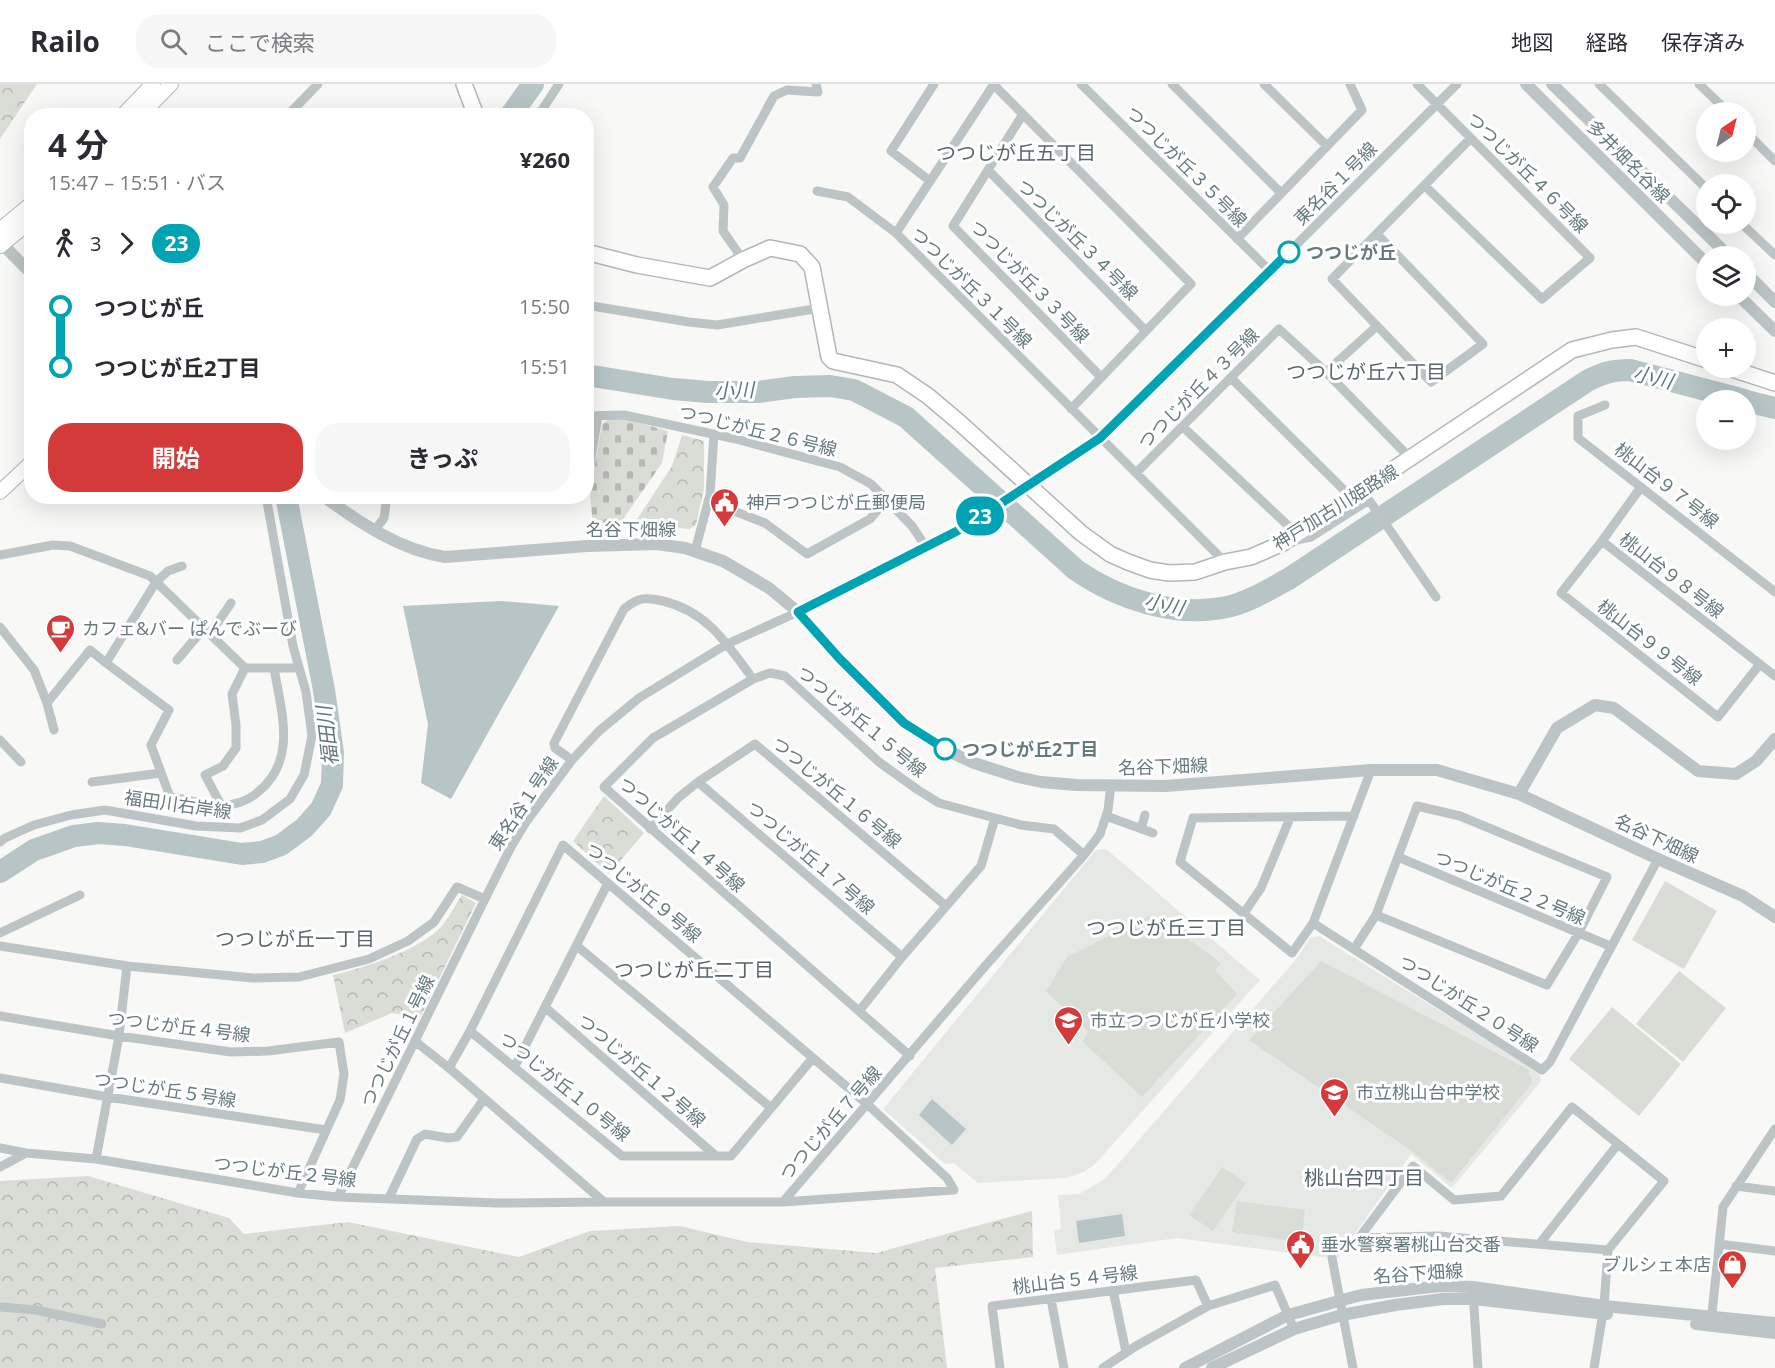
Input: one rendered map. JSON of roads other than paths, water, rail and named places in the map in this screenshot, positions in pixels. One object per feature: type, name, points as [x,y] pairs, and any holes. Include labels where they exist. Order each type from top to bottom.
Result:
[{"type":"main road","points":[[130,108],[153,84]]},
{"type":"main road","points":[[148,108],[171,84]]},
{"type":"main road","points":[[464,84],[473,108]]},
{"type":"main road","points":[[0,230],[24,210]]},
{"type":"main road","points":[[1,244],[24,226]]},
{"type":"main road","name":"神戸加古川姫路線","points":[[594,255],[710,278],[770,248],[800,254],[812,267],[829,357],[833,361],[897,375],[928,396],[1081,533],[1110,554],[1150,570],[1169,573],[1195,572],[1225,562],[1251,557],[1283,543],[1572,350],[1612,340],[1636,337],[1696,356]]},
{"type":"main road","points":[[1756,377],[1775,383]]},
{"type":"main road","points":[[0,492],[24,470]]},
{"type":"street","points":[[297,108],[318,84]]},
{"type":"street","points":[[543,108],[559,84]]},
{"type":"street","points":[[743,260],[723,231],[724,205],[713,187],[733,159],[740,158],[774,96],[787,90],[818,92],[816,84]]},
{"type":"street","points":[[930,181],[891,151],[934,84]]},
{"type":"street","points":[[993,84],[1191,284],[1100,376],[1071,409]]},
{"type":"street","name":"つつじが丘３１号線","points":[[993,84],[896,233],[1225,562]]},
{"type":"street","name":"つつじが丘３５号線","points":[[1081,84],[1270,272]]},
{"type":"street","points":[[1172,84],[1281,194]]},
{"type":"street","points":[[1264,84],[1327,146]]},
{"type":"street","points":[[1238,239],[1362,110],[1350,84]]},
{"type":"street","points":[[1417,84],[1437,103]]},
{"type":"street","name":"東名谷１号線","points":[[485,899],[526,822],[572,760],[599,730],[639,699],[727,644],[798,612],[965,527],[1100,438],[1270,272],[1457,84]]},
{"type":"street","name":"多井畑名谷線","points":[[1526,84],[1696,253]]},
{"type":"street","name":"多井畑名谷線","points":[[1552,84],[1719,246]]},
{"type":"street","points":[[1599,84],[1696,178]]},
{"type":"street","points":[[1699,84],[1718,102]]},
{"type":"street","name":"つつじが丘４６号線","points":[[1425,186],[1542,299],[1590,258],[1437,103]]},
{"type":"street","name":"つつじが丘３３号線","points":[[1023,114],[953,226],[1100,376]]},
{"type":"street","points":[[1377,234],[1483,344],[1431,382],[1332,279],[1471,138]]},
{"type":"street","points":[[1756,142],[1775,161]]},
{"type":"street","name":"つつじが丘３４号線","points":[[988,171],[1145,330]]},
{"type":"street","points":[[817,190],[848,197],[896,233]]},
{"type":"street","points":[[1753,234],[1775,255]]},
{"type":"street","points":[[1,244],[24,266]]},
{"type":"street","points":[[1756,283],[1775,302]]},
{"type":"street","points":[[594,306],[717,325],[820,308]]},
{"type":"street","points":[[1749,306],[1775,332]]},
{"type":"street","points":[[1326,372],[1377,326]]},
{"type":"street","name":"つつじが丘４３号線","points":[[1136,473],[1232,379],[1279,329],[1326,372],[1411,459]]},
{"type":"street","points":[[1232,379],[1352,498]]},
{"type":"street","name":"桃山台９７号線","points":[[1605,405],[1578,416],[1578,438],[1775,592]]},
{"type":"street","name":"つつじが丘２６号線","points":[[594,416],[624,415],[714,434],[840,467],[871,484],[912,526],[926,547]]},
{"type":"street","points":[[594,440],[598,416]]},
{"type":"street","points":[[1183,427],[1297,534]]},
{"type":"street","points":[[695,551],[708,501],[714,434]]},
{"type":"street","name":"桃山台９８号線","points":[[1641,487],[1602,541],[1775,676]]},
{"type":"street","points":[[708,501],[765,523],[807,554],[870,519],[886,500]]},
{"type":"street","points":[[1283,543],[1311,537],[1369,500],[1436,597]]},
{"type":"street","name":"福田川右岸線","points":[[0,842],[34,825],[71,815],[105,810],[187,824],[240,828],[262,820],[290,799],[304,775],[312,736],[306,692],[293,646],[267,504]]},
{"type":"street","name":"名谷下畑線","points":[[334,504],[402,545],[424,553],[445,556],[587,546],[657,544],[695,551],[723,561],[749,574],[798,612],[839,658],[904,723],[946,750],[974,763],[1030,780],[1076,785],[1166,786],[1371,770],[1437,770],[1519,794],[1743,896],[1775,917]]},
{"type":"street","points":[[375,530],[384,518],[386,504]]},
{"type":"street","name":"桃山台９９号線","points":[[1602,541],[1561,593],[1718,717],[1760,664]]},
{"type":"street","points":[[0,555],[53,545],[70,546],[150,576],[245,668],[299,668]]},
{"type":"street","points":[[106,663],[156,582],[168,571],[182,566]]},
{"type":"street","points":[[572,760],[555,748],[554,743],[624,609],[645,597],[674,604],[697,614],[727,644],[753,679]]},
{"type":"street","points":[[177,660],[207,631],[231,603]]},
{"type":"street","points":[[0,627],[3,640],[34,670],[47,702],[54,730]]},
{"type":"street","points":[[47,702],[90,650],[169,710],[151,745],[170,797],[221,806],[249,800],[269,783],[284,752],[284,730],[274,668]]},
{"type":"street","points":[[221,806],[206,775],[223,766],[236,748],[232,694],[245,668]]},
{"type":"street","name":"つつじが丘１５号線","points":[[753,679],[770,673],[785,676],[879,762],[939,803],[1022,825],[1054,829],[1084,855]]},
{"type":"street","name":"つつじが丘１４号線","points":[[753,679],[653,738],[604,787],[910,1056]]},
{"type":"street","points":[[1519,794],[1557,728],[1595,705],[1614,708],[1698,771],[1736,774],[1756,761],[1775,739]]},
{"type":"street","points":[[0,740],[21,762]]},
{"type":"street","name":"つつじが丘１６号線","points":[[650,829],[678,798],[755,744],[946,906]]},
{"type":"street","points":[[1354,816],[1193,818],[1180,862],[1292,953],[1313,923],[1354,816],[1371,770]]},
{"type":"street","points":[[92,782],[161,773]]},
{"type":"street","name":"つつじが丘１７号線","points":[[699,782],[902,957]]},
{"type":"street","name":"つつじが丘７号線","points":[[604,1202],[783,1202],[1084,855],[1100,834],[1106,816],[1111,785]]},
{"type":"street","points":[[1354,949],[1376,915],[1417,806],[1460,816],[1607,877],[1578,934],[1547,985],[1376,915]]},
{"type":"street","points":[[1141,829],[1146,815]]},
{"type":"street","points":[[1106,816],[1153,833]]},
{"type":"street","points":[[860,1010],[902,957],[981,866],[995,818]]},
{"type":"street","points":[[1244,914],[1261,888],[1290,818]]},
{"type":"street","name":"つつじが丘９号線","points":[[449,1068],[563,845],[867,1104],[947,1178],[954,1190],[783,1202]]},
{"type":"street","name":"つつじが丘２２号線","points":[[1398,857],[1610,946]]},
{"type":"street","name":"つつじが丘２０号線","points":[[1313,923],[1542,1070],[1550,1062],[1658,859]]},
{"type":"street","points":[[516,1066],[608,882]]},
{"type":"street","points":[[0,946],[127,966],[253,978],[299,977],[369,959],[408,941],[434,922],[457,887],[485,899]]},
{"type":"street","points":[[0,933],[80,894]]},
{"type":"street","name":"つつじが丘１号線","points":[[338,1197],[485,899]]},
{"type":"street","points":[[577,946],[771,1108]]},
{"type":"street","points":[[96,1159],[119,1036],[127,966]]},
{"type":"street","name":"つつじが丘１２号線","points":[[546,1008],[717,1156]]},
{"type":"street","name":"つつじが丘４号線","points":[[0,1016],[231,1052],[268,1051],[339,1042],[344,1074],[340,1100],[298,1193]]},
{"type":"street","name":"つつじが丘１０号線","points":[[470,1030],[622,1156],[731,1156],[812,1059]]},
{"type":"street","points":[[416,1042],[604,1202]]},
{"type":"street","name":"つつじが丘５号線","points":[[0,1078],[326,1130]]},
{"type":"street","points":[[389,1198],[417,1139],[426,1134],[448,1138],[457,1137],[484,1099]]},
{"type":"street","points":[[1594,1368],[1603,1310],[1608,1250],[1664,1181],[1572,1107],[1501,1196],[1454,1200],[1413,1166],[1359,1238],[1438,1236],[1608,1250]]},
{"type":"street","points":[[1711,1321],[1723,1207],[1775,1129]]},
{"type":"street","points":[[1540,1243],[1618,1144]]},
{"type":"street","name":"つつじが丘２号線","points":[[0,1148],[26,1153],[96,1159],[298,1193],[338,1197],[497,1203],[604,1202]]},
{"type":"street","points":[[0,1167],[26,1153]]},
{"type":"street","points":[[1736,1186],[1775,1191]]},
{"type":"street","points":[[1719,1244],[1775,1251]]},
{"type":"street","points":[[1332,1258],[1353,1368]]},
{"type":"street","name":"桃山台５４号線","points":[[1000,1368],[992,1306],[1196,1280],[1208,1306]]},
{"type":"street","points":[[1103,1368],[1126,1352],[1208,1306],[1275,1285],[1294,1329]]},
{"type":"street","name":"名谷下畑線","points":[[1185,1368],[1288,1316],[1361,1295],[1440,1286],[1473,1293],[1603,1310],[1711,1321],[1775,1323]]},
{"type":"street","points":[[1113,1290],[1126,1352]]},
{"type":"street","points":[[1473,1293],[1478,1368]]},
{"type":"street","name":"名谷下畑線","points":[[1212,1368],[1294,1329],[1342,1315],[1473,1293]]},
{"type":"street","points":[[1051,1299],[1064,1368]]},
{"type":"street","points":[[0,1306],[36,1310],[102,1324]]},
{"type":"street","name":"名谷下畑線","points":[[1711,1321],[1775,1333]]},
{"type":"waterway","name":"福田川","points":[[516,108],[533,84]]},
{"type":"waterway","name":"小川","points":[[594,376],[673,389],[708,392],[758,392],[795,387],[830,386],[854,390],[906,417],[1076,570],[1110,590],[1148,604],[1188,610],[1208,610],[1235,605],[1290,578],[1587,381],[1598,376],[1613,371],[1630,370],[1706,390]]},
{"type":"waterway","name":"小川","points":[[1756,403],[1775,408]]},
{"type":"waterway","name":"福田川","points":[[0,872],[34,850],[74,836],[98,833],[125,835],[242,854],[262,852],[281,845],[304,828],[321,809],[332,785],[333,753],[324,690],[288,504]]},
{"type":"place","name":"つつじが丘","points":[[1289,252]]},
{"type":"place","name":"神戸つつじが丘郵便局","points":[[725,528]]},
{"type":"place","name":"カフェ&バー ぱんでぶーび","points":[[61,654]]},
{"type":"place","name":"つつじが丘2丁目","points":[[945,749]]},
{"type":"place","name":"市立つつじが丘小学校","points":[[1069,1046]]},
{"type":"place","name":"市立桃山台中学校","points":[[1335,1118]]},
{"type":"place","name":"垂水警察署桃山台交番","points":[[1300,1270]]},
{"type":"place","name":"ブルシェ本店","points":[[1732,1290]]},
{"type":"district","name":"つつじが丘五丁目","points":[[1016,152]]},
{"type":"district","name":"つつじが丘六丁目","points":[[1366,371]]},
{"type":"district","name":"つつじが丘三丁目","points":[[1166,927]]},
{"type":"district","name":"つつじが丘一丁目","points":[[295,938]]},
{"type":"district","name":"つつじが丘二丁目","points":[[694,969]]},
{"type":"district","name":"桃山台四丁目","points":[[1364,1177]]}]
